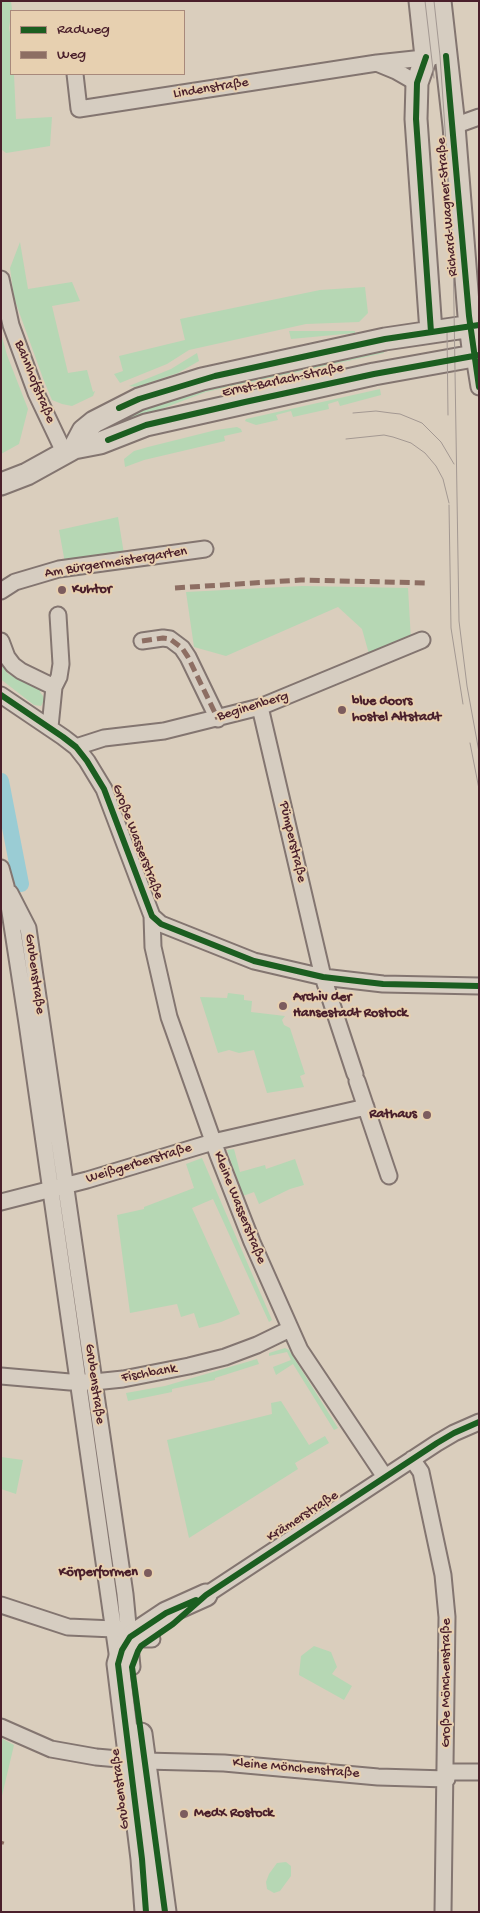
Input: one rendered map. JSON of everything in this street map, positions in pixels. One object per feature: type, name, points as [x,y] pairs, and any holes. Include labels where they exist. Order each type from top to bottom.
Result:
[{"type":"street","name":"Richard-Wagner-Straße","points":[[420,1],[454,126],[476,341]]},
{"type":"street","name":"Richard-Wagner-Straße","points":[[431,332],[416,119],[418,83],[436,56],[440,1]]},
{"type":"street","name":"Lindenstraße","points":[[76,75],[79,109],[377,63],[436,56]]},
{"type":"street","points":[[377,63],[418,83]]},
{"type":"street","points":[[454,126],[479,117]]},
{"type":"street","name":"Bahnhofstraße","points":[[1,279],[11,325],[36,393],[69,451]]},
{"type":"street","points":[[431,332],[476,341],[479,387]]},
{"type":"street","name":"Ernst-Barlach-Straße","points":[[69,451],[83,432],[94,422],[139,399],[215,376],[385,339],[431,332],[476,341]]},
{"type":"street","name":"Ernst-Barlach-Straße","points":[[1,484],[27,474],[69,451],[100,444],[146,425],[374,374],[476,341]]},
{"type":"street","name":"Am Bürgermeistergarten","points":[[1,591],[7,585],[14,582],[59,569],[204,549]]},
{"type":"street","points":[[50,727],[54,687],[59,676],[61,664],[58,615]]},
{"type":"street","points":[[142,642],[163,638],[170,639],[182,648],[218,719]]},
{"type":"street","name":"Beginenberg","points":[[76,747],[104,738],[164,731],[260,707],[422,640]]},
{"type":"street","points":[[1,641],[7,658],[13,665],[21,671],[54,687]]},
{"type":"street","name":"Große Wasserstraße","points":[[1,695],[50,727],[76,747],[104,789],[152,916],[169,928],[236,956],[323,977],[383,984],[479,986]]},
{"type":"street","name":"Pümperstraße","points":[[260,707],[323,977],[389,1176]]},
{"type":"street","name":"Grubenstraße","points":[[1,868],[6,886],[20,909],[28,928],[78,1382],[122,1633]]},
{"type":"street","name":"Kleine Wasserstraße","points":[[152,916],[153,947],[164,1000],[213,1142],[252,1242],[300,1350],[385,1477]]},
{"type":"street","name":"Weißgerberstraße","points":[[1,1202],[58,1188],[213,1142],[366,1108]]},
{"type":"street","name":"Grubenstraße","points":[[58,1188],[94,1382],[122,1633]]},
{"type":"street","name":"Fischbank","points":[[1,1376],[94,1382],[152,1374],[225,1357],[290,1329]]},
{"type":"street","name":"Krämerstraße","points":[[125,1665],[138,1651],[206,1595],[412,1459],[454,1433],[479,1422]]},
{"type":"street","name":"Große Mönchenstraße","points":[[412,1459],[421,1472],[446,1593],[447,1775],[444,1912]]},
{"type":"street","name":"Krämerstraße","points":[[122,1633],[206,1595]]},
{"type":"street","points":[[1,1605],[68,1628],[122,1633],[141,1639],[152,1639]]},
{"type":"street","points":[[122,1633],[122,1650],[125,1665]]},
{"type":"street","name":"Grubenstraße","points":[[125,1665],[143,1761],[165,1912]]},
{"type":"street","name":"Kleine Mönchenstraße","points":[[1,1727],[52,1749],[96,1757],[143,1761],[216,1763],[378,1777],[479,1772]]},
{"type":"street","name":"Grubenstraße","points":[[143,1761],[142,1859],[146,1912]]},
{"type":"green space","points":[[1,1],[11,1],[12,10],[10,10],[9,28],[10,75],[14,75],[16,119],[52,117],[50,146],[6,153],[1,149]]},
{"type":"green space","points":[[20,242],[28,289],[72,282],[80,301],[52,306],[68,373],[87,370],[93,392],[95,391],[93,396],[72,406],[52,400],[14,298],[10,268]]},
{"type":"green space","points":[[365,287],[368,313],[359,322],[306,324],[189,350],[167,364],[120,383],[114,374],[123,371],[119,356],[185,340],[180,319],[320,290]]},
{"type":"green space","points":[[289,331],[355,331],[355,333],[291,339]]},
{"type":"green space","points":[[1,333],[7,355],[28,409],[19,444],[1,454]]},
{"type":"green space","points":[[382,345],[384,353],[206,392],[114,429],[110,422],[174,394]]},
{"type":"green space","points":[[197,353],[199,361],[178,373],[137,387],[129,386],[171,369]]},
{"type":"green space","points":[[380,389],[381,395],[340,406],[338,401],[328,404],[329,409],[293,417],[291,411],[276,415],[278,420],[256,425],[245,421],[246,419]]},
{"type":"green space","points":[[237,427],[242,432],[224,436],[225,441],[144,460],[125,467],[124,459],[134,451],[216,430]]},
{"type":"green space","points":[[118,517],[124,554],[65,563],[59,530]]},
{"type":"green space","points":[[302,586],[408,588],[411,640],[369,654],[362,629],[338,607],[226,656],[194,647],[186,592]]},
{"type":"green space","points":[[1,664],[8,674],[42,689],[40,692],[44,700],[41,706],[34,705],[1,679]]},
{"type":"green space","points":[[228,993],[244,995],[244,1000],[252,1001],[251,1012],[285,1016],[282,1020],[284,1025],[290,1028],[305,1074],[300,1076],[304,1087],[267,1093],[254,1050],[239,1053],[229,1050],[218,1053],[200,997],[227,998]]},
{"type":"green space","points":[[234,1149],[240,1172],[265,1165],[266,1169],[295,1159],[304,1185],[290,1189],[259,1204],[254,1192],[243,1196],[227,1150]]},
{"type":"green space","points":[[202,1158],[272,1320],[269,1322],[213,1199],[192,1208],[240,1314],[199,1328],[194,1313],[181,1317],[177,1304],[130,1313],[117,1215],[144,1209],[144,1207],[194,1188],[186,1164]]},
{"type":"green space","points":[[285,1348],[289,1350],[338,1428],[334,1430],[293,1364],[276,1375],[273,1367],[291,1360],[287,1352],[269,1356],[269,1353]]},
{"type":"green space","points":[[257,1359],[259,1364],[215,1378],[215,1380],[172,1389],[172,1392],[128,1401],[126,1393],[165,1386]]},
{"type":"green space","points":[[281,1401],[309,1445],[325,1436],[329,1443],[295,1463],[298,1469],[189,1538],[167,1440],[272,1414],[271,1403]]},
{"type":"green space","points":[[1,1457],[23,1460],[16,1494],[1,1489]]},
{"type":"green space","points":[[314,1646],[331,1652],[337,1667],[332,1674],[352,1686],[344,1700],[299,1675],[301,1656]]},
{"type":"green space","points":[[1,1738],[14,1745],[1,1800]]},
{"type":"green space","points":[[286,1862],[291,1866],[291,1876],[280,1891],[274,1893],[267,1889],[266,1882],[269,1874],[277,1863]]},
{"type":"waterway","points":[[1,781],[21,884]]},
{"type":"tram line","points":[[425,1],[434,78]]},
{"type":"tram line","points":[[434,1],[440,56],[453,246],[459,621],[467,686],[479,752]]},
{"type":"tram line","points":[[447,330],[448,415]]},
{"type":"tram line","points":[[353,413],[376,411],[400,414],[422,423],[441,442],[454,464]]},
{"type":"tram line","points":[[346,439],[384,435],[411,443],[425,453],[436,466],[443,479],[449,503]]},
{"type":"tram line","points":[[449,505],[451,628],[463,704]]},
{"type":"tram line","points":[[470,743],[479,789]]},
{"type":"marked path","points":[[175,588],[301,580],[429,583]]},
{"type":"marked path","points":[[142,641],[170,639],[182,648],[218,719]]},
{"type":"cycle path","points":[[446,56],[469,316],[479,387]]},
{"type":"cycle path","points":[[426,57],[417,83],[416,119],[431,332]]},
{"type":"cycle path","points":[[119,408],[139,399],[215,376],[385,339],[479,325]]},
{"type":"cycle path","points":[[108,440],[146,425],[245,402],[374,374],[479,355]]},
{"type":"cycle path","points":[[1,695],[63,737],[76,747],[87,761],[104,789],[152,916],[161,924],[254,961],[323,977],[383,984],[479,986]]},
{"type":"cycle path","points":[[165,1912],[132,1667],[141,1646],[173,1624],[206,1595],[437,1443],[479,1422]]},
{"type":"cycle path","points":[[146,1912],[142,1859],[118,1664],[122,1650],[130,1637],[166,1613],[196,1600]]},
{"type":"place","name":"Kuhtor","points":[[62,590]]},
{"type":"place","name":"blue doors hostel Altstadt","points":[[342,710]]},
{"type":"place","name":"Archiv der Hansestadt Rostock","points":[[283,1006]]},
{"type":"place","name":"Rathaus","points":[[427,1115]]},
{"type":"place","name":"Körperformen","points":[[148,1573]]},
{"type":"place","name":"MedX Rostock","points":[[184,1814]]}]
